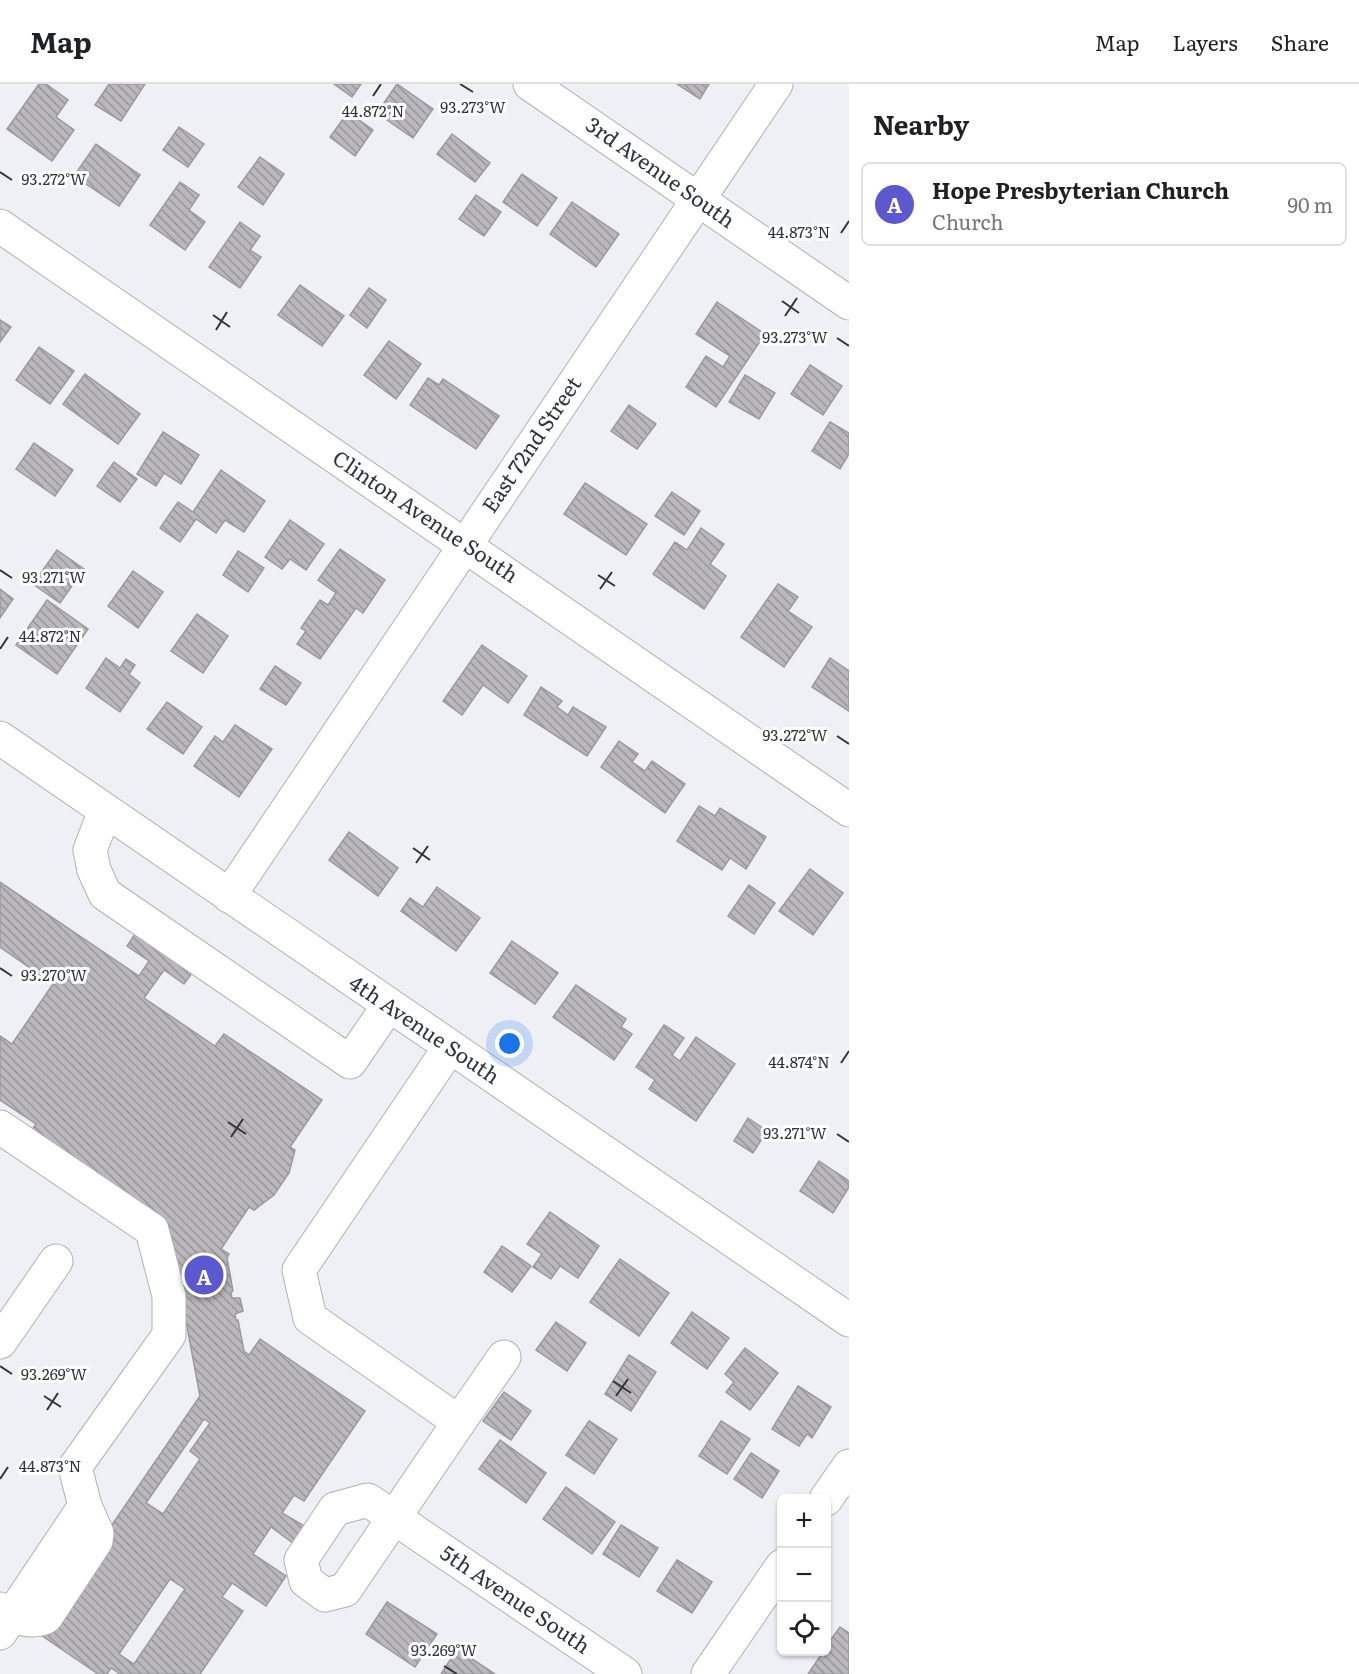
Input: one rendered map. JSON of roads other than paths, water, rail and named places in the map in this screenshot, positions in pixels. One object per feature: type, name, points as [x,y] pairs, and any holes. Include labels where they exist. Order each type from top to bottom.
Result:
[{"type":"street","name":"3rd Avenue South","points":[[530,84],[849,303]]},
{"type":"street","name":"East 72nd Street","points":[[229,896],[776,84]]},
{"type":"street","name":"Clinton Avenue South","points":[[0,226],[849,810]]},
{"type":"street","name":"4th Avenue South","points":[[0,738],[849,1320]]},
{"type":"street","points":[[105,811],[90,850],[94,870],[105,894],[350,1062],[389,1005]]},
{"type":"street","points":[[450,1047],[299,1270],[310,1318],[459,1422],[504,1357]]},
{"type":"street","points":[[0,1127],[152,1230],[169,1296],[169,1335],[75,1467],[85,1506],[4,1620]]},
{"type":"street","points":[[0,1342],[56,1261]]},
{"type":"street","name":"5th Avenue South","points":[[459,1422],[389,1514],[625,1674]]},
{"type":"street","points":[[829,1494],[849,1466]]},
{"type":"street","points":[[708,1674],[777,1573]]},
{"type":"place","name":"Hope Presbyterian Church","points":[[204,1275]]}]
